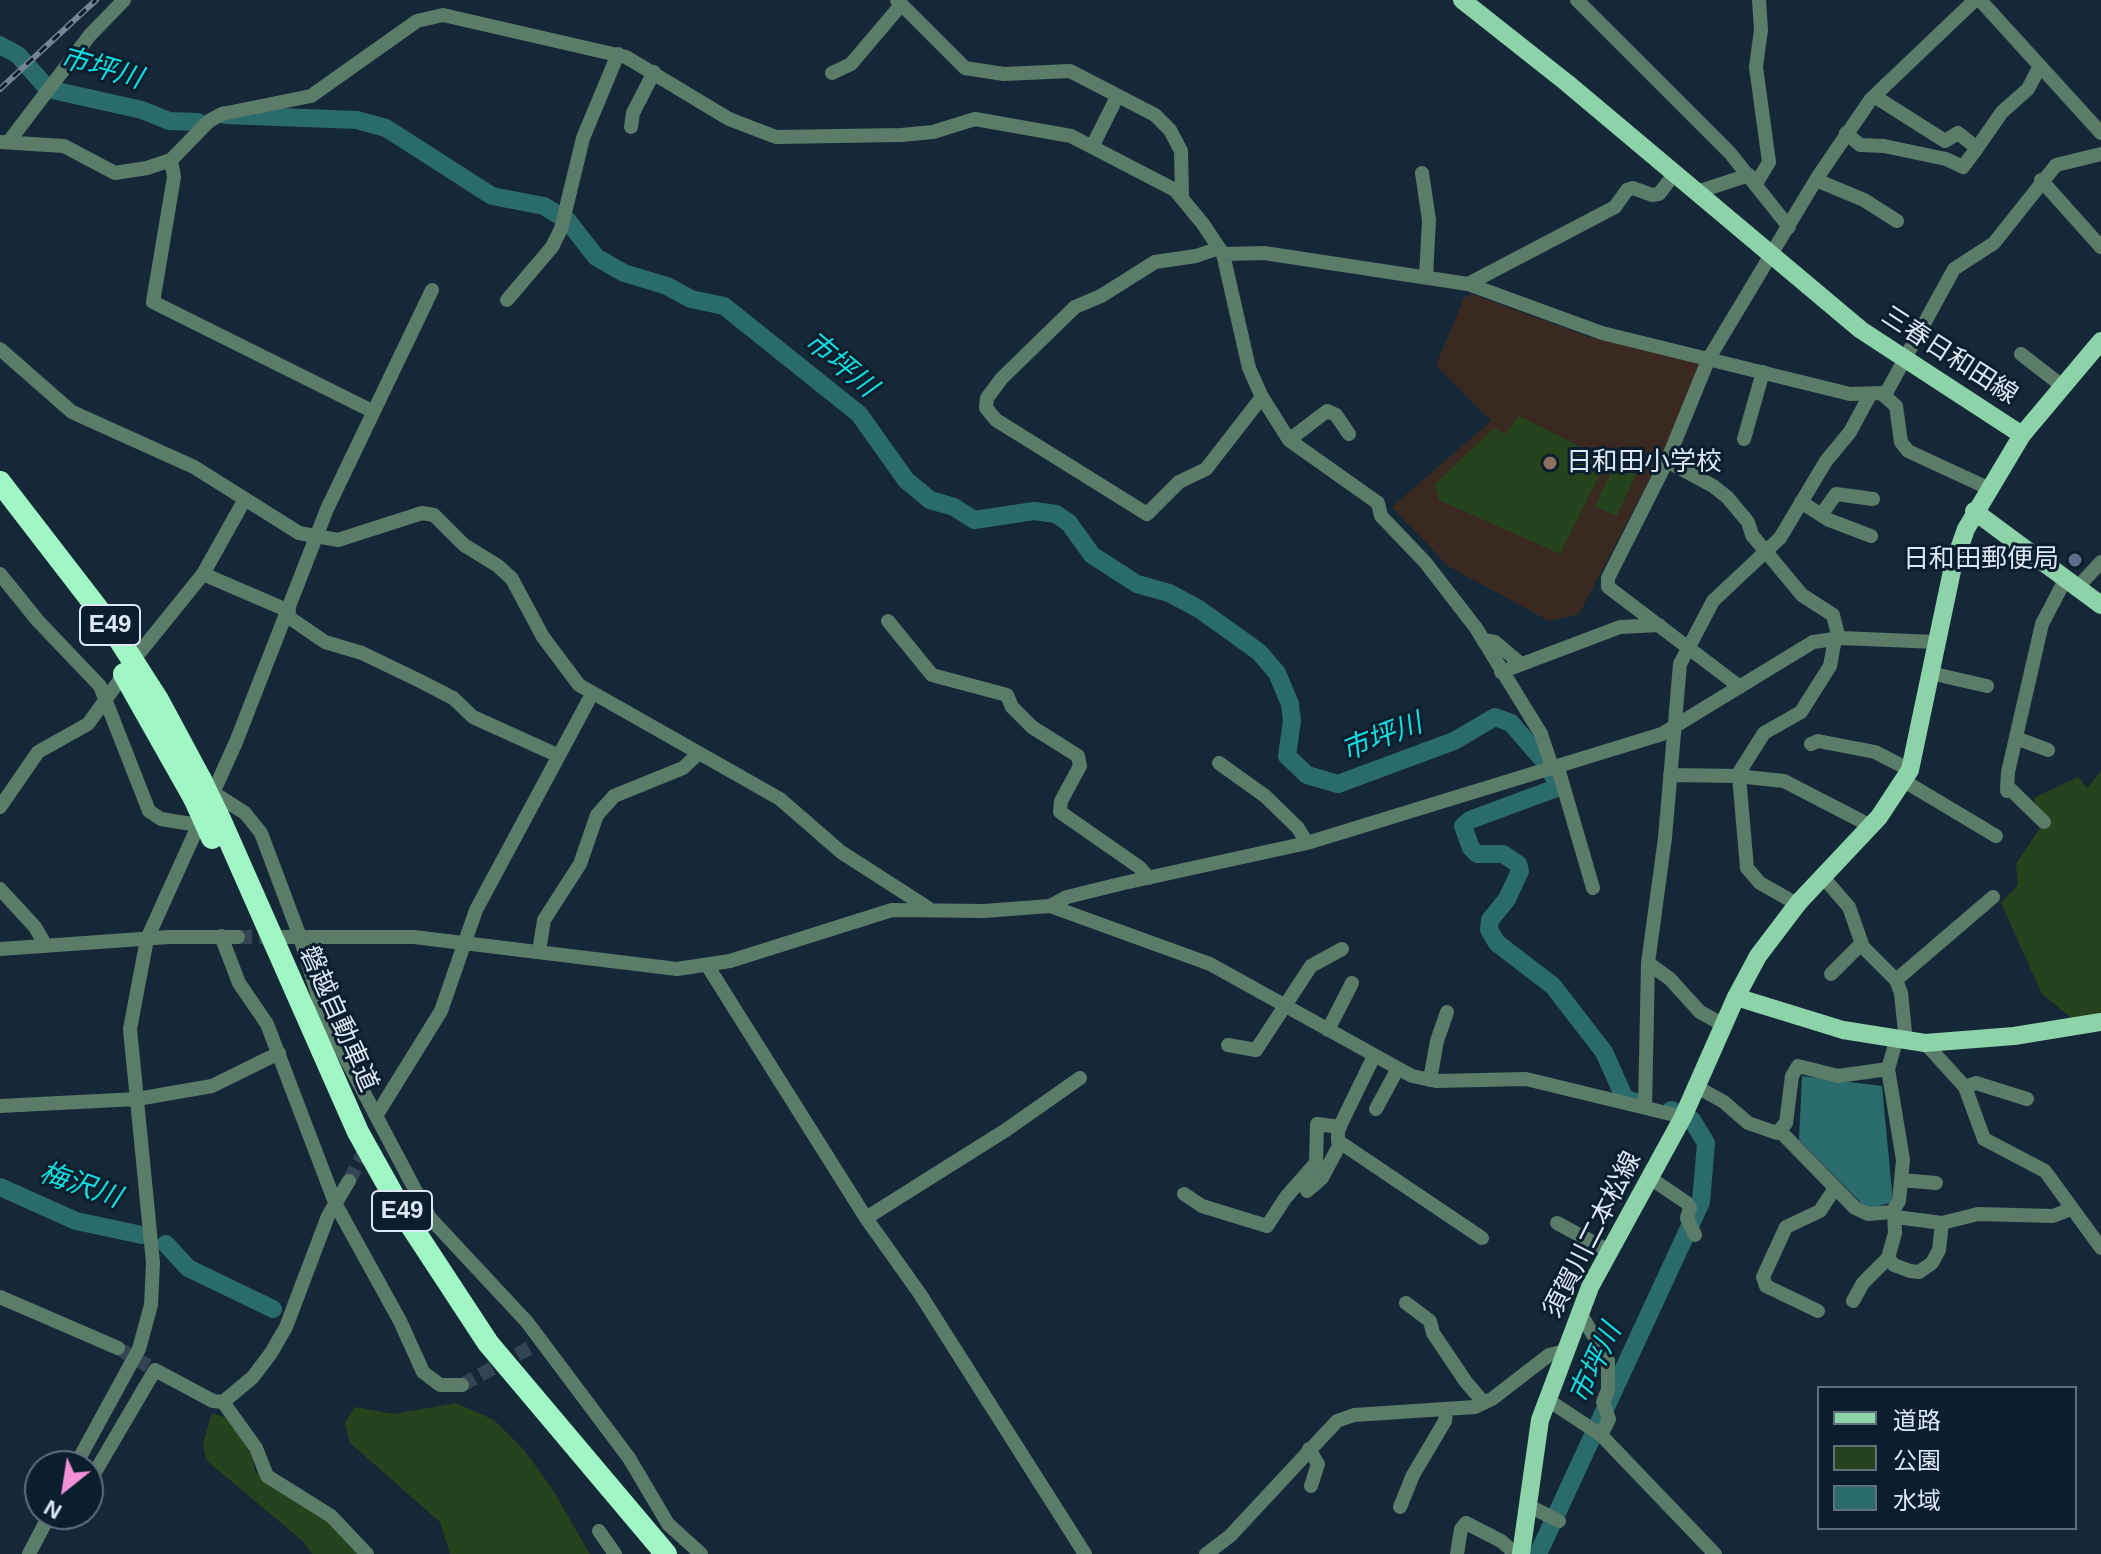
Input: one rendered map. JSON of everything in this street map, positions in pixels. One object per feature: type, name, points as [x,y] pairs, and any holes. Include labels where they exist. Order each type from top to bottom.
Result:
[{"type":"highway","name":"磐越自動車道","points":[[0,482],[108,622],[158,700],[202,790],[210,827],[304,1051],[393,1226],[451,1315],[493,1371],[648,1554]]},
{"type":"highway","name":"磐越自動車道","points":[[0,504],[98,634],[202,790]]},
{"type":"highway","name":"磐越自動車道","points":[[210,827],[358,1132],[406,1218],[488,1343],[666,1554]]},
{"type":"main road","name":"三春日和田線","points":[[1462,0],[1675,173],[1772,257],[1906,362],[2022,435],[1974,511],[1953,566],[1907,775],[1871,826],[1797,904],[1758,956],[1736,997]]},
{"type":"main road","points":[[2022,435],[2101,341]]},
{"type":"main road","points":[[1974,511],[2101,605]]},
{"type":"main road","points":[[1736,997],[1843,1030],[1909,1042],[2014,1036],[2101,1022]]},
{"type":"main road","name":"須賀川二本松線","points":[[1518,1554],[1540,1420],[1579,1311],[1683,1117],[1736,997]]},
{"type":"street","points":[[5,141],[90,35],[124,0]]},
{"type":"street","points":[[1577,0],[1753,180],[1789,227]]},
{"type":"street","points":[[1697,192],[1753,180],[1769,162],[1756,67],[1761,30],[1759,0]]},
{"type":"street","points":[[1740,687],[1608,587],[1608,578],[1667,461],[1709,358],[1846,133],[1874,96],[1978,0],[2101,133]]},
{"type":"street","points":[[832,73],[851,64],[899,3],[965,68],[1004,74],[1061,69],[1079,74],[1155,115],[1170,130],[1182,158],[1182,196]]},
{"type":"street","points":[[5,141],[64,146],[115,173],[131,173],[171,160],[214,118],[232,110],[311,96],[422,18],[453,15],[618,54],[654,72],[729,119],[776,137],[901,135],[933,132],[975,119],[1058,131],[1182,196],[1221,251],[1246,359],[1262,397],[1289,440],[1378,503],[1381,516],[1457,600],[1541,734],[1555,767],[1593,888]]},
{"type":"street","points":[[507,300],[552,247],[561,229],[583,138],[618,54]]},
{"type":"street","points":[[1846,133],[1860,145],[1884,146],[1946,159],[1963,167],[2002,112],[2028,89],[2040,66]]},
{"type":"street","points":[[631,127],[633,113],[654,72]]},
{"type":"street","points":[[1874,96],[1945,141],[1958,133],[1977,148]]},
{"type":"street","points":[[1092,147],[1117,97]]},
{"type":"street","points":[[1645,1108],[1648,963],[1680,664],[1688,645],[1719,594],[1780,538],[1826,461],[1906,362],[1954,269],[1994,243],[2041,180],[2056,165],[2101,154]]},
{"type":"street","points":[[171,160],[174,177],[153,302],[372,411]]},
{"type":"street","points":[[1422,173],[1429,220],[1426,277]]},
{"type":"street","points":[[1468,284],[1615,207],[1633,188],[1652,195],[1659,194],[1675,173]]},
{"type":"street","points":[[1816,180],[1860,198],[1897,221]]},
{"type":"street","points":[[2041,180],[2101,247]]},
{"type":"street","points":[[1262,397],[1206,469],[1179,482],[1147,514],[996,420],[986,408],[987,398],[1002,378],[1075,307],[1101,296],[1155,262],[1221,251],[1264,253],[1468,284],[1602,333],[1850,394],[1877,395],[1896,406],[1901,442],[1908,451],[1988,488]]},
{"type":"street","points":[[432,290],[372,411],[316,538],[288,614],[202,790],[254,821],[300,937],[325,1019],[376,1126],[442,1234],[484,1272],[535,1345],[629,1458],[662,1517],[701,1554]]},
{"type":"street","points":[[2,353],[72,412],[172,455],[289,528],[316,538],[338,540],[422,513],[434,515],[464,545],[512,579],[562,667],[592,694],[780,799],[841,852],[928,908]]},
{"type":"street","points":[[2021,354],[2061,385]]},
{"type":"street","points":[[1744,439],[1763,372]]},
{"type":"street","points":[[1289,440],[1327,411],[1336,415],[1349,434]]},
{"type":"street","points":[[1667,461],[1719,490],[1748,522],[1752,535],[1802,595],[1833,615],[1837,639],[1830,666],[1801,712],[1764,733],[1738,776],[1747,868],[1760,883],[1797,904]]},
{"type":"street","points":[[1821,515],[1836,494],[1873,499]]},
{"type":"street","points":[[140,652],[203,574],[245,499]]},
{"type":"street","points":[[1801,502],[1821,515],[1871,536]]},
{"type":"street","points":[[2044,822],[2007,789],[2016,738],[2042,624],[2070,584],[2101,562]]},
{"type":"street","points":[[0,574],[38,621],[94,678],[106,699],[149,811],[161,819],[210,827],[147,939],[130,1029],[153,1263],[149,1321],[139,1349],[84,1450]]},
{"type":"street","points":[[203,574],[288,614],[325,642],[362,653],[408,675],[449,695],[473,717],[557,755]]},
{"type":"street","points":[[888,621],[932,675],[1007,695],[1012,707],[1032,727],[1078,756],[1080,766],[1061,801],[1060,812],[1139,867],[1149,878]]},
{"type":"street","points":[[1501,672],[1620,627],[1659,625]]},
{"type":"street","points":[[283,937],[414,937],[539,951],[655,969],[730,961],[892,910],[984,911],[1050,906],[1067,897],[1307,843],[1672,729],[1813,642],[1837,639],[1936,642]]},
{"type":"street","points":[[1483,640],[1495,642],[1521,664]]},
{"type":"street","points":[[1930,673],[1987,686]]},
{"type":"street","points":[[1,803],[38,752],[88,724],[119,681]]},
{"type":"street","points":[[376,1126],[441,1011],[476,910],[592,694]]},
{"type":"street","points":[[2016,738],[2048,750]]},
{"type":"street","points":[[1811,744],[1818,741],[1856,747],[1907,775],[1996,836]]},
{"type":"street","points":[[539,951],[544,920],[580,864],[597,815],[614,796],[683,768],[699,753]]},
{"type":"street","points":[[1219,763],[1265,796],[1298,828],[1307,843]]},
{"type":"street","points":[[1670,775],[1738,776],[1795,785],[1871,826]]},
{"type":"street","points":[[1822,876],[1846,902],[1861,944],[1896,980],[1909,1042],[1965,1087],[1980,1135],[1997,1147],[2042,1168],[2101,1248]]},
{"type":"street","points":[[0,889],[35,927],[46,946]]},
{"type":"street","points":[[1896,980],[1993,897]]},
{"type":"street","points":[[1050,906],[1204,962],[1397,1070],[1430,1080],[1526,1079],[1614,1103],[1683,1117]]},
{"type":"street","points":[[221,936],[230,965],[267,1024],[336,1205],[400,1321],[423,1372],[440,1385],[462,1385]]},
{"type":"street","points":[[0,949],[147,939],[238,937]]},
{"type":"street","points":[[1831,974],[1861,944]]},
{"type":"street","points":[[1228,1045],[1256,1050],[1283,1004],[1315,962],[1342,949]]},
{"type":"street","points":[[1648,963],[1670,979],[1700,1012],[1724,1025]]},
{"type":"street","points":[[707,965],[866,1218],[920,1294],[1085,1554]]},
{"type":"street","points":[[1328,1030],[1352,983]]},
{"type":"street","points":[[1430,1080],[1437,1041],[1447,1012]]},
{"type":"street","points":[[1697,1087],[1724,1102],[1748,1123],[1771,1132],[1780,1131],[1786,1123],[1792,1076],[1798,1066],[1838,1076],[1888,1069],[1909,1042]]},
{"type":"street","points":[[0,1106],[137,1099],[212,1086],[279,1053]]},
{"type":"street","points":[[1374,1056],[1336,1137],[1340,1144],[1482,1238]]},
{"type":"street","points":[[1853,1301],[1868,1278],[1888,1258],[1899,1201],[1903,1154],[1888,1069]]},
{"type":"street","points":[[1376,1109],[1397,1070]]},
{"type":"street","points":[[866,1218],[1006,1130],[1080,1078]]},
{"type":"street","points":[[1965,1087],[1976,1083],[2027,1099]]},
{"type":"street","points":[[1184,1194],[1202,1206],[1267,1226],[1286,1197],[1316,1163],[1317,1124],[1340,1127]]},
{"type":"street","points":[[1780,1131],[1855,1208],[1868,1214],[1895,1214],[1942,1223],[1978,1214],[2053,1216],[2071,1209]]},
{"type":"street","points":[[1307,1191],[1322,1178],[1340,1144]]},
{"type":"street","points":[[1650,1178],[1687,1203],[1687,1218],[1695,1235]]},
{"type":"street","points":[[1901,1180],[1936,1183]]},
{"type":"street","points":[[104,1457],[155,1370],[213,1401],[223,1402],[253,1377],[271,1353],[349,1181]]},
{"type":"street","points":[[1818,1311],[1766,1286],[1763,1277],[1786,1227],[1820,1211],[1835,1188]]},
{"type":"street","points":[[1557,1223],[1609,1251]]},
{"type":"street","points":[[1888,1258],[1894,1265],[1910,1271],[1926,1269],[1939,1250],[1942,1223]]},
{"type":"street","points":[[0,1297],[118,1348]]},
{"type":"street","points":[[1406,1303],[1430,1321],[1433,1333],[1465,1381],[1484,1403]]},
{"type":"street","points":[[1579,1311],[1608,1360],[1608,1390],[1603,1402],[1609,1419],[1601,1435]]},
{"type":"street","points":[[1206,1554],[1247,1518],[1327,1428],[1348,1417],[1446,1411],[1484,1403],[1542,1359],[1565,1351]]},
{"type":"street","points":[[1548,1400],[1601,1435],[1715,1554]]},
{"type":"street","points":[[223,1402],[256,1448],[267,1476],[331,1516],[367,1554]]},
{"type":"street","points":[[1400,1507],[1446,1411]]},
{"type":"street","points":[[1309,1449],[1318,1464],[1311,1486]]},
{"type":"street","points":[[1527,1505],[1559,1521]]},
{"type":"street","points":[[1457,1554],[1461,1529],[1466,1523],[1501,1541],[1518,1554]]},
{"type":"street","points":[[29,1554],[42,1530]]},
{"type":"street","points":[[599,1531],[615,1554]]},
{"type":"shaded area","name":"日和田小学校","points":[[1472,294],[1589,337],[1700,361],[1687,408],[1579,614],[1549,621],[1448,566],[1392,507],[1491,421],[1436,365],[1464,298]]},
{"type":"green space","points":[[1519,416],[1607,460],[1560,554],[1439,500],[1435,484],[1494,428],[1505,434]]},
{"type":"green space","points":[[1614,465],[1636,474],[1617,516],[1595,507]]},
{"type":"green space","points":[[2101,771],[2101,1016],[2075,1021],[2042,994],[2001,903],[2018,885],[2016,864],[2040,828],[2034,798],[2078,777],[2087,788]]},
{"type":"green space","points":[[456,1403],[494,1420],[524,1450],[551,1487],[590,1554],[450,1554],[440,1522],[350,1443],[345,1423],[355,1407],[394,1414]]},
{"type":"green space","points":[[212,1413],[226,1418],[241,1437],[252,1457],[255,1472],[327,1520],[357,1554],[312,1554],[304,1542],[206,1460],[203,1444]]},
{"type":"water","points":[[1802,1076],[1882,1086],[1893,1202],[1867,1209],[1799,1140]]},
{"type":"waterway","name":"市坪川","points":[[0,45],[18,55],[48,89],[142,110],[169,121],[198,122]]},
{"type":"waterway","name":"市坪川","points":[[225,115],[357,120],[386,128],[492,196],[544,206],[568,221],[596,257],[624,273],[667,286],[691,299],[724,306],[859,414],[906,480],[930,500],[954,507],[974,520],[1034,511],[1056,514],[1069,523],[1092,555],[1137,584],[1169,593],[1199,609],[1259,652],[1277,673],[1290,704],[1292,721],[1287,756],[1307,775],[1338,784],[1454,741],[1495,717],[1511,723],[1548,766],[1559,787],[1470,820],[1463,826],[1471,848],[1477,854],[1503,854],[1518,864],[1520,871],[1507,899],[1490,920],[1489,930],[1497,943],[1553,986],[1604,1052],[1625,1099],[1643,1104]]},
{"type":"waterway","name":"市坪川","points":[[1538,1554],[1701,1202],[1706,1143],[1692,1120],[1671,1110]]},
{"type":"waterway","name":"梅沢川","points":[[0,1187],[76,1221],[142,1235]]},
{"type":"waterway","name":"梅沢川","points":[[166,1244],[188,1268],[273,1309]]},
{"type":"tunnel","points":[[238,937],[279,937]]},
{"type":"tunnel","points":[[349,1181],[368,1144]]},
{"type":"tunnel","points":[[118,1348],[155,1370]]},
{"type":"tunnel","points":[[462,1385],[529,1348]]},
{"type":"railway","points":[[0,89],[96,0]]},
{"type":"place","name":"日和田小学校","points":[[1550,463]]},
{"type":"place","name":"日和田郵便局","points":[[2075,560]]}]
